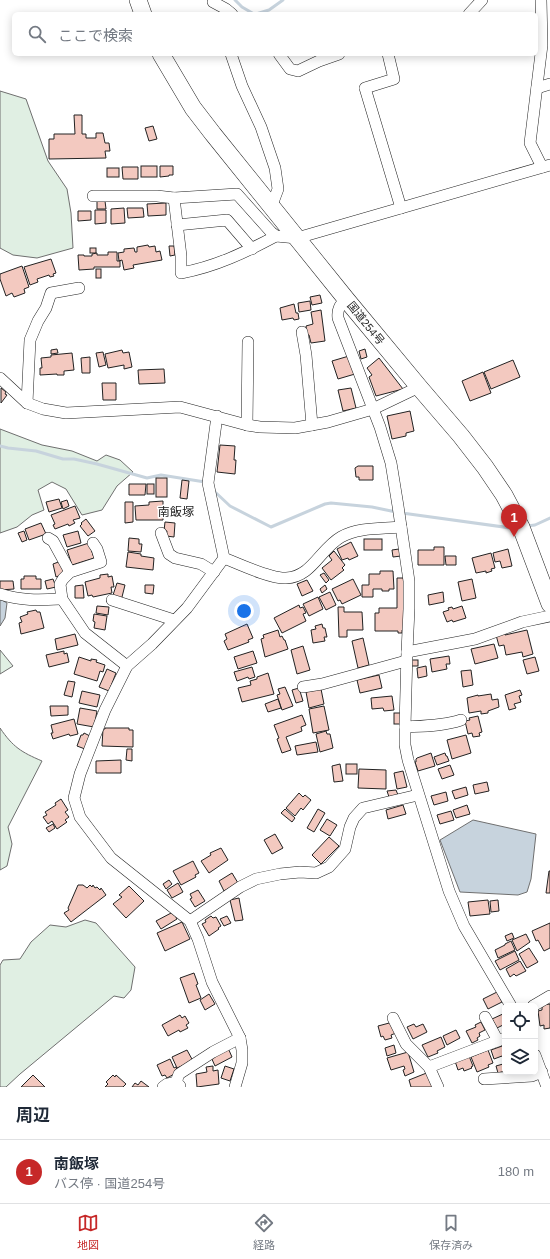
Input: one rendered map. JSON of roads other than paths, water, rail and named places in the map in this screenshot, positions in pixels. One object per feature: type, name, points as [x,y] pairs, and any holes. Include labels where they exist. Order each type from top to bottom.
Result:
[{"type":"highway","points":[[138,0],[142,12]]},
{"type":"highway","name":"国道254号","points":[[162,56],[193,108],[346,299],[461,436],[485,467],[504,495],[521,527],[550,604]]},
{"type":"street","points":[[471,12],[482,0]]},
{"type":"street","points":[[92,196],[157,196],[174,198],[237,194],[276,236],[297,238],[546,166],[530,143],[542,45],[541,0]]},
{"type":"street","points":[[213,1],[216,12]]},
{"type":"street","points":[[213,1],[230,12]]},
{"type":"street","points":[[232,56],[242,86],[260,127],[275,168],[278,189],[272,205]]},
{"type":"street","points":[[280,56],[290,69],[298,71],[334,56]]},
{"type":"street","points":[[388,56],[394,79],[365,88],[401,208]]},
{"type":"street","points":[[537,88],[550,84]]},
{"type":"street","points":[[174,198],[181,256],[180,273],[228,259],[252,249],[276,236]]},
{"type":"street","points":[[177,225],[227,220],[252,249]]},
{"type":"street","points":[[27,403],[30,340],[38,320],[46,308],[51,293],[79,288]]},
{"type":"street","points":[[346,299],[340,306],[338,318],[373,409],[391,463],[409,581],[405,745],[418,795],[449,891],[464,926],[510,1003]]},
{"type":"street","points":[[302,332],[306,355],[312,425]]},
{"type":"street","points":[[247,425],[248,342]]},
{"type":"street","points":[[0,378],[27,403],[42,409],[66,413],[180,407],[260,428],[295,428],[312,425],[373,409],[419,387]]},
{"type":"street","points":[[217,416],[208,483],[224,558],[187,608],[128,666],[105,710],[80,774],[74,798],[80,817],[111,858],[190,921],[198,938],[212,982],[240,1038],[242,1063],[235,1087]]},
{"type":"street","points":[[224,558],[271,576],[284,578],[294,577],[302,574],[317,560],[330,544],[350,533],[362,530],[401,527]]},
{"type":"street","points":[[161,533],[169,554],[175,558],[201,564],[214,572]]},
{"type":"street","points":[[48,538],[53,541],[70,572]]},
{"type":"street","points":[[92,542],[97,550],[101,562],[70,572],[63,578],[60,584],[62,599],[85,633],[128,666]]},
{"type":"street","points":[[0,594],[15,599],[62,599]]},
{"type":"street","points":[[112,600],[174,620]]},
{"type":"street","points":[[303,687],[322,684],[407,656],[475,639],[522,622],[550,616]]},
{"type":"street","points":[[405,726],[452,723],[461,720]]},
{"type":"street","points":[[190,921],[240,887],[256,879],[280,874],[300,872],[316,873],[329,867],[345,849],[350,827],[354,818],[363,808],[418,795]]},
{"type":"street","points":[[538,1003],[550,996]]},
{"type":"street","points":[[429,1067],[502,1040],[485,1017]]},
{"type":"street","points":[[393,1018],[406,1044],[429,1067],[438,1087]]},
{"type":"street","points":[[163,1087],[168,1084],[178,1085],[179,1074],[213,1052],[240,1038]]},
{"type":"street","points":[[538,1062],[546,1087]]},
{"type":"street","points":[[484,1079],[532,1076],[542,1072]]},
{"type":"waterway","points":[[235,0],[242,7],[251,12]]},
{"type":"waterway","points":[[262,12],[269,10],[283,0]]},
{"type":"waterway","points":[[0,446],[36,451],[63,459],[74,459],[97,464],[147,478],[161,475],[205,482]]},
{"type":"waterway","points":[[213,490],[230,506],[271,527],[325,504],[331,503],[372,507],[396,512]]},
{"type":"waterway","points":[[402,513],[511,528],[515,527]]},
{"type":"waterway","points":[[527,526],[535,525],[550,518]]},
{"type":"place","name":"南飯塚","points":[[514,537]]},
{"type":"district","name":"南飯塚","points":[[176,512]]}]
